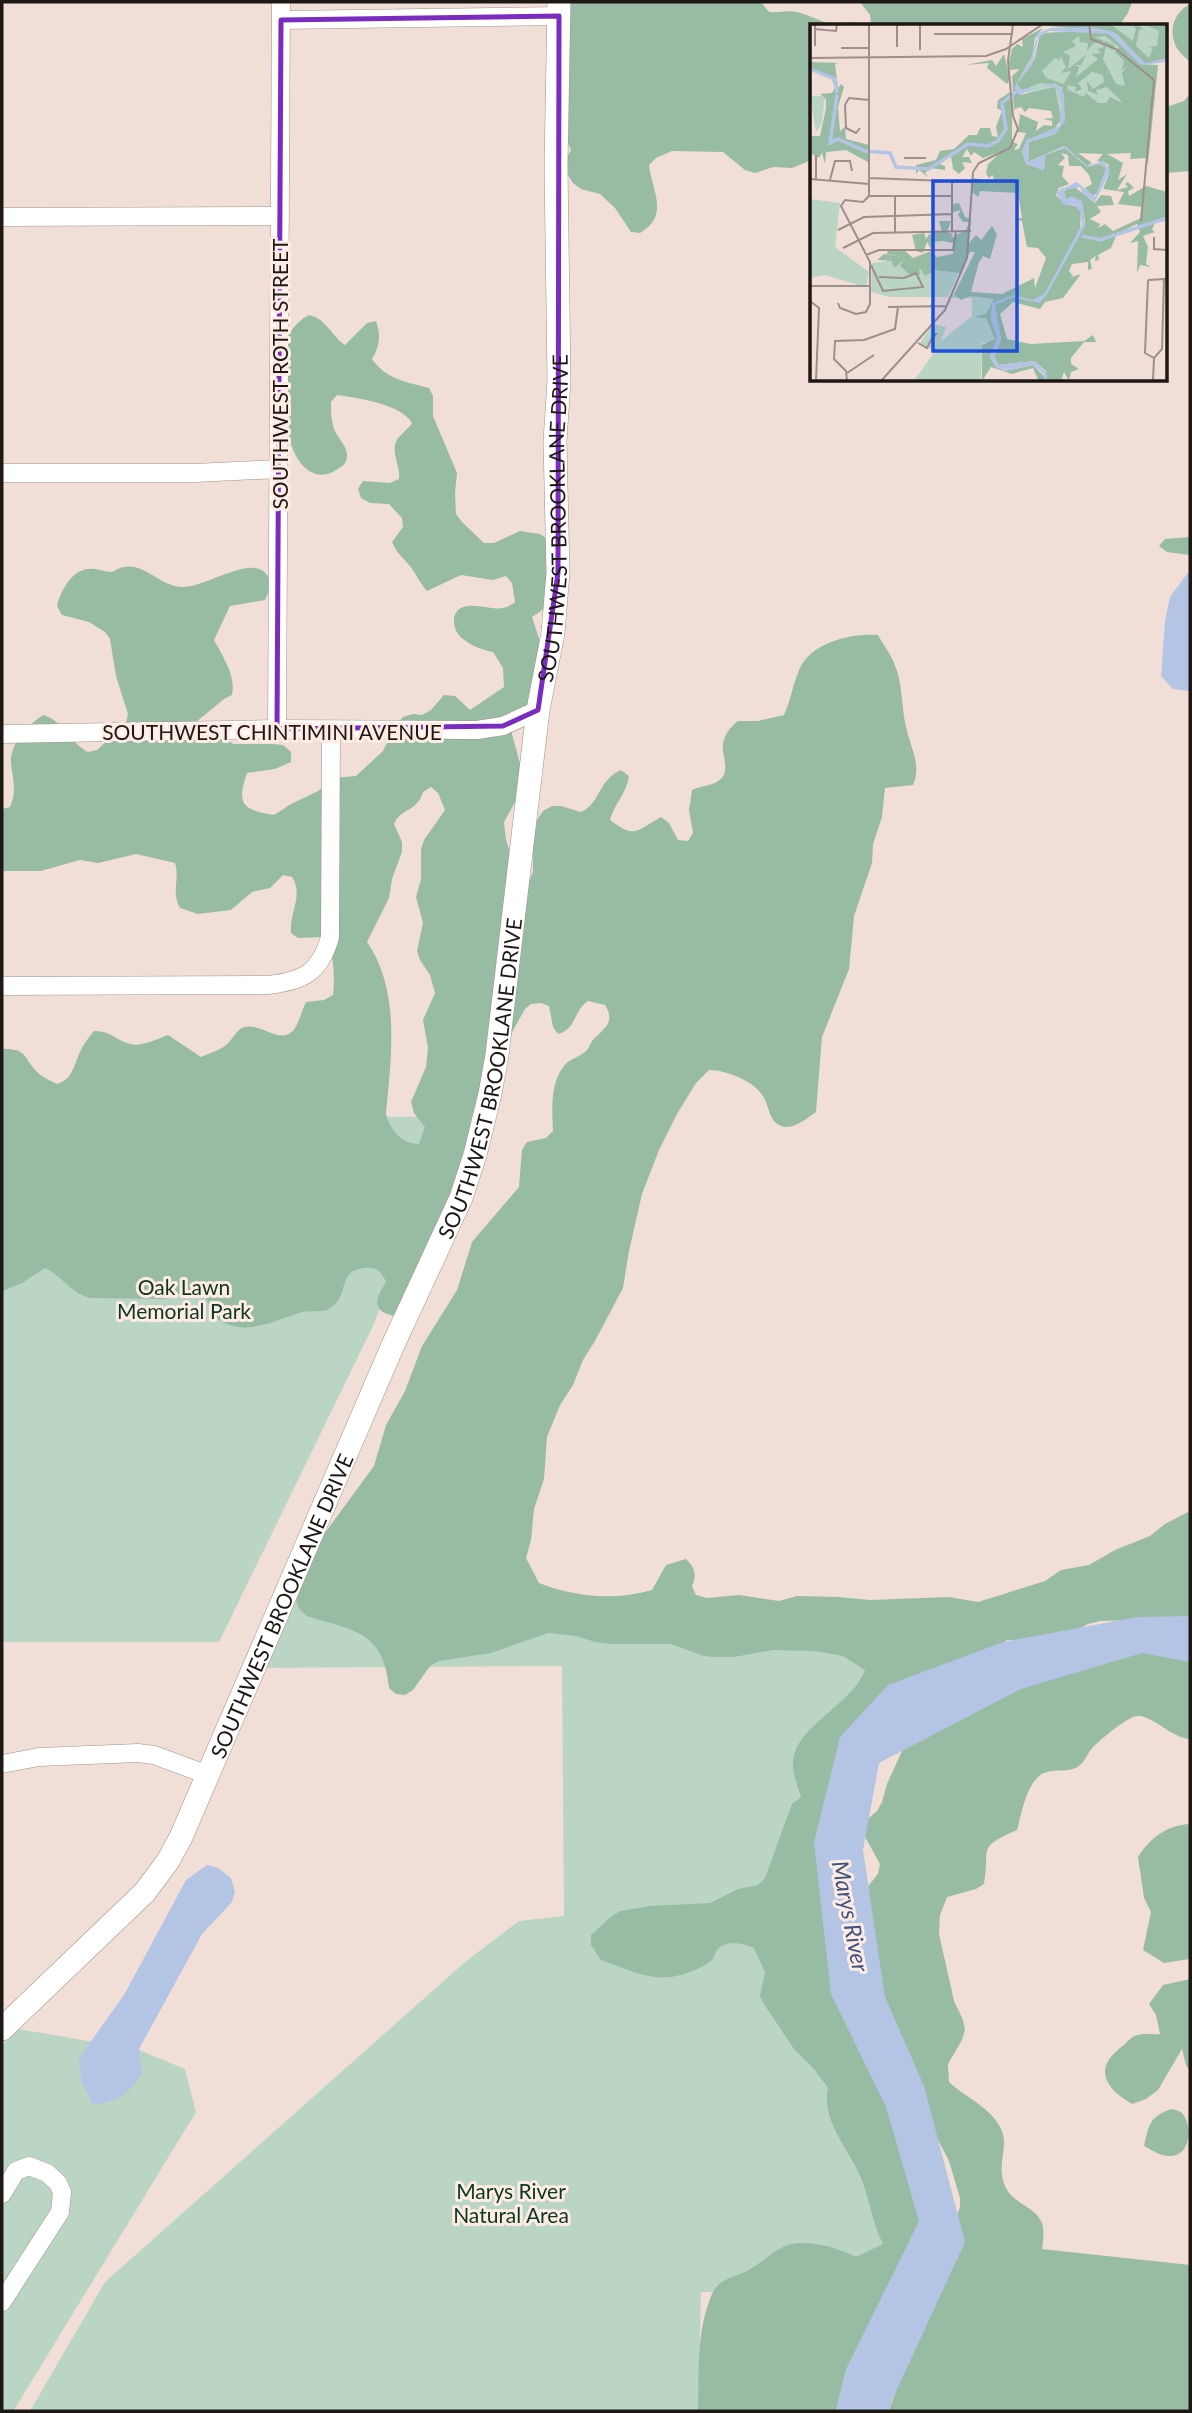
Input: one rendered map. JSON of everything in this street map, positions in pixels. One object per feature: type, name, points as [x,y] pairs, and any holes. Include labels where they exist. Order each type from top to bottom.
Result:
[{"type":"street","points":[[281,11],[559,9]]},
{"type":"street","name":"SOUTHWEST BROOKLANE DRIVE","points":[[2,2029],[145,1892],[181,1837],[393,1345],[461,1198],[475,1155],[497,1055],[538,710],[553,633],[558,573],[555,441],[559,381],[556,166],[559,9]]},
{"type":"street","name":"SOUTHWEST ROTH STREET","points":[[278,729],[281,11]]},
{"type":"street","points":[[2,217],[280,216]]},
{"type":"street","points":[[2,473],[195,473],[279,469]]},
{"type":"street","name":"SOUTHWEST CHINTIMINI AVENUE","points":[[2,734],[278,729],[477,730],[503,726],[538,710]]},
{"type":"street","points":[[2,986],[268,985],[286,983],[311,972],[325,954],[330,937],[331,730]]},
{"type":"street","points":[[2,1764],[39,1757],[138,1753],[162,1758],[208,1775]]},
{"type":"street","points":[[2,2194],[16,2171],[29,2166],[47,2173],[58,2183],[62,2192],[60,2212],[2,2302]]},
{"type":"highlighted area","points":[[559,16],[558,573],[538,710],[503,726],[277,729],[281,20]]},
{"type":"green space","points":[[568,2],[761,2],[769,12],[794,11],[823,22],[855,24],[810,24],[810,161],[792,168],[773,167],[755,173],[745,170],[723,152],[672,151],[656,158],[649,165],[657,210],[649,226],[640,233],[631,232],[615,208],[600,194],[581,189],[573,183],[562,166],[571,150],[567,140]]},
{"type":"green space","points":[[860,2],[1132,2],[1120,24],[871,24],[870,15]]},
{"type":"green space","points":[[1190,4],[1190,62],[1176,47],[1172,32],[1177,16]]},
{"type":"green space","points":[[1190,94],[1190,171],[1168,173],[1168,106],[1184,101]]},
{"type":"green space","points":[[309,315],[320,320],[345,345],[367,323],[376,321],[379,340],[372,359],[390,375],[429,388],[433,396],[433,416],[457,473],[456,514],[462,522],[484,543],[494,543],[520,531],[540,534],[549,540],[546,559],[548,606],[532,617],[544,654],[545,687],[512,723],[512,734],[520,764],[520,784],[519,795],[504,822],[506,840],[519,878],[502,909],[504,931],[533,872],[533,826],[543,811],[552,806],[561,806],[581,812],[592,803],[607,780],[621,770],[629,776],[628,782],[610,820],[625,830],[636,831],[661,817],[669,823],[678,840],[688,841],[693,833],[689,810],[692,790],[715,783],[722,777],[725,769],[723,744],[728,731],[738,721],[758,721],[784,715],[800,668],[806,659],[834,641],[878,635],[897,671],[906,727],[916,763],[913,785],[885,788],[882,817],[873,844],[872,863],[854,916],[849,969],[822,1037],[816,1112],[797,1124],[780,1126],[773,1119],[763,1096],[753,1086],[731,1074],[709,1070],[696,1083],[659,1150],[642,1194],[623,1288],[560,1405],[547,1437],[544,1479],[534,1509],[526,1558],[539,1583],[566,1592],[623,1596],[652,1590],[666,1565],[686,1559],[694,1571],[692,1586],[696,1595],[707,1598],[739,1595],[779,1601],[797,1596],[870,1600],[949,1597],[978,1602],[1045,1581],[1061,1570],[1089,1565],[1115,1550],[1150,1536],[1165,1524],[1190,1511],[1190,1634],[1166,1619],[1100,1621],[1088,1624],[1063,1638],[1036,1642],[1007,1640],[879,1736],[852,1824],[908,2133],[925,2248],[907,2247],[846,2370],[836,2411],[698,2411],[703,2322],[712,2294],[718,2285],[747,2271],[777,2250],[796,2243],[823,2245],[856,2257],[883,2244],[858,2172],[833,2125],[827,2101],[828,2088],[794,2049],[764,2004],[760,1996],[765,1972],[754,1948],[740,1944],[725,1945],[717,1950],[712,1960],[700,1968],[676,1976],[657,1977],[601,1960],[591,1945],[591,1935],[621,1911],[650,1906],[710,1903],[738,1889],[758,1885],[765,1878],[792,1804],[801,1797],[793,1769],[795,1751],[812,1728],[848,1695],[865,1670],[843,1656],[815,1651],[773,1650],[734,1657],[715,1657],[704,1656],[671,1644],[613,1644],[548,1633],[491,1653],[439,1661],[430,1666],[413,1690],[405,1695],[396,1694],[389,1688],[381,1655],[373,1644],[352,1630],[307,1616],[297,1602],[296,1595],[319,1541],[374,1466],[386,1425],[405,1391],[422,1346],[457,1290],[472,1242],[519,1187],[522,1150],[527,1142],[546,1138],[553,1131],[556,1080],[566,1063],[585,1052],[607,1025],[609,1016],[605,1005],[588,1001],[569,1028],[558,1034],[553,1027],[549,1006],[531,1004],[525,1009],[511,1034],[473,1147],[401,1310],[394,1316],[386,1314],[378,1307],[378,1298],[386,1282],[379,1271],[371,1268],[352,1272],[340,1297],[329,1309],[302,1312],[271,1323],[249,1327],[238,1327],[218,1319],[200,1287],[165,1299],[90,1298],[77,1292],[45,1268],[22,1283],[2,1291],[2,1049],[16,1050],[24,1054],[39,1074],[57,1084],[71,1074],[83,1046],[94,1031],[104,1032],[135,1045],[168,1035],[201,1057],[223,1047],[240,1029],[247,1027],[255,1027],[276,1035],[289,1034],[297,1025],[306,1002],[324,1000],[333,995],[333,966],[326,937],[298,938],[291,933],[297,891],[292,877],[283,875],[270,888],[252,892],[231,910],[198,914],[180,908],[177,902],[175,863],[136,854],[98,863],[80,860],[41,871],[2,871],[2,809],[10,807],[12,801],[14,786],[11,756],[21,735],[43,715],[56,722],[88,752],[97,750],[126,723],[128,714],[116,676],[110,639],[105,632],[89,622],[62,615],[57,606],[72,577],[83,570],[112,572],[131,566],[181,587],[251,568],[260,569],[267,575],[269,588],[265,600],[230,606],[214,640],[230,673],[232,695],[196,722],[233,744],[283,745],[291,752],[291,762],[275,769],[247,773],[243,799],[249,808],[255,811],[274,815],[318,791],[334,778],[356,776],[383,751],[403,717],[422,715],[431,710],[444,695],[455,696],[470,710],[504,687],[503,668],[493,652],[463,639],[456,630],[454,620],[458,611],[468,606],[509,606],[515,602],[512,583],[506,576],[493,580],[461,575],[427,591],[392,542],[403,527],[402,518],[389,504],[370,503],[361,498],[358,489],[363,481],[390,483],[399,479],[395,445],[412,423],[406,416],[378,403],[337,395],[331,402],[332,419],[335,432],[346,449],[345,463],[333,472],[318,475],[306,469],[297,458],[290,439],[290,401],[282,361],[291,331]],"holes":[[[431,787],[438,793],[445,810],[424,840],[421,849],[421,879],[416,897],[423,923],[417,951],[430,975],[435,993],[423,1020],[428,1048],[426,1067],[411,1102],[414,1113],[425,1127],[419,1144],[402,1139],[390,1125],[386,1114],[391,1048],[389,1003],[378,961],[367,942],[389,898],[392,879],[402,852],[402,842],[394,824],[417,803],[423,792]]]},
{"type":"green space","points":[[1190,537],[1190,555],[1167,552],[1159,546],[1165,539]]},
{"type":"green space","name":"Oak Lawn Memorial Park","points":[[2,1115],[461,1117],[373,1326],[219,1642],[2,1642]]},
{"type":"green space","name":"Marys River Natural Area","points":[[290,1600],[877,1615],[888,1685],[840,1737],[882,2132],[886,2290],[701,2292],[698,2411],[30,2411],[105,2282],[465,1962],[519,1921],[564,1916],[562,1666],[254,1668]]},
{"type":"green space","points":[[1190,1641],[1190,1739],[1176,1735],[1143,1716],[1137,1716],[1101,1739],[1076,1768],[1049,1771],[1039,1776],[1027,1794],[1017,1830],[995,1841],[987,1850],[984,1884],[947,1897],[940,1915],[939,1934],[954,2001],[965,2030],[948,2064],[949,2082],[983,2107],[1003,2132],[1002,2171],[1006,2188],[1041,2220],[1042,2249],[1190,2265],[1190,2411],[889,2411],[960,2207],[960,2198],[949,2161],[915,2095],[897,2050],[860,1896],[878,1874],[880,1864],[864,1835],[863,1823],[877,1811],[882,1802],[903,1749],[970,1692]]},
{"type":"green space","points":[[1190,1824],[1190,1959],[1164,1963],[1143,1950],[1151,1912],[1144,1898],[1138,1857],[1160,1834],[1174,1827]]},
{"type":"green space","points":[[1190,1979],[1190,2071],[1182,2049],[1158,2090],[1146,2099],[1132,2104],[1109,2084],[1105,2069],[1108,2061],[1134,2036],[1160,2034],[1156,2015],[1149,2004],[1163,1985]]},
{"type":"green space","points":[[19,2029],[139,2050],[185,2069],[196,2112],[14,2410],[2,2411],[2,2045]]},
{"type":"green space","points":[[1171,2109],[1181,2112],[1185,2118],[1188,2138],[1183,2150],[1167,2156],[1144,2146],[1151,2123],[1158,2115]]},
{"type":"water","points":[[1190,570],[1190,691],[1173,689],[1161,676],[1165,621],[1170,597]]},
{"type":"water","name":"Marys River","points":[[1190,1616],[1190,1662],[1142,1653],[1021,1689],[879,1763],[863,1850],[885,1997],[924,2086],[965,2242],[889,2411],[836,2411],[846,2370],[919,2221],[886,2107],[831,1994],[814,1842],[840,1737],[888,1685],[1003,1642],[1138,1617]]},
{"type":"water","points":[[207,1865],[218,1868],[231,1878],[235,1892],[232,1902],[202,1934],[139,2049],[142,2074],[122,2096],[93,2105],[81,2081],[79,2058],[124,1995],[186,1880]]}]
